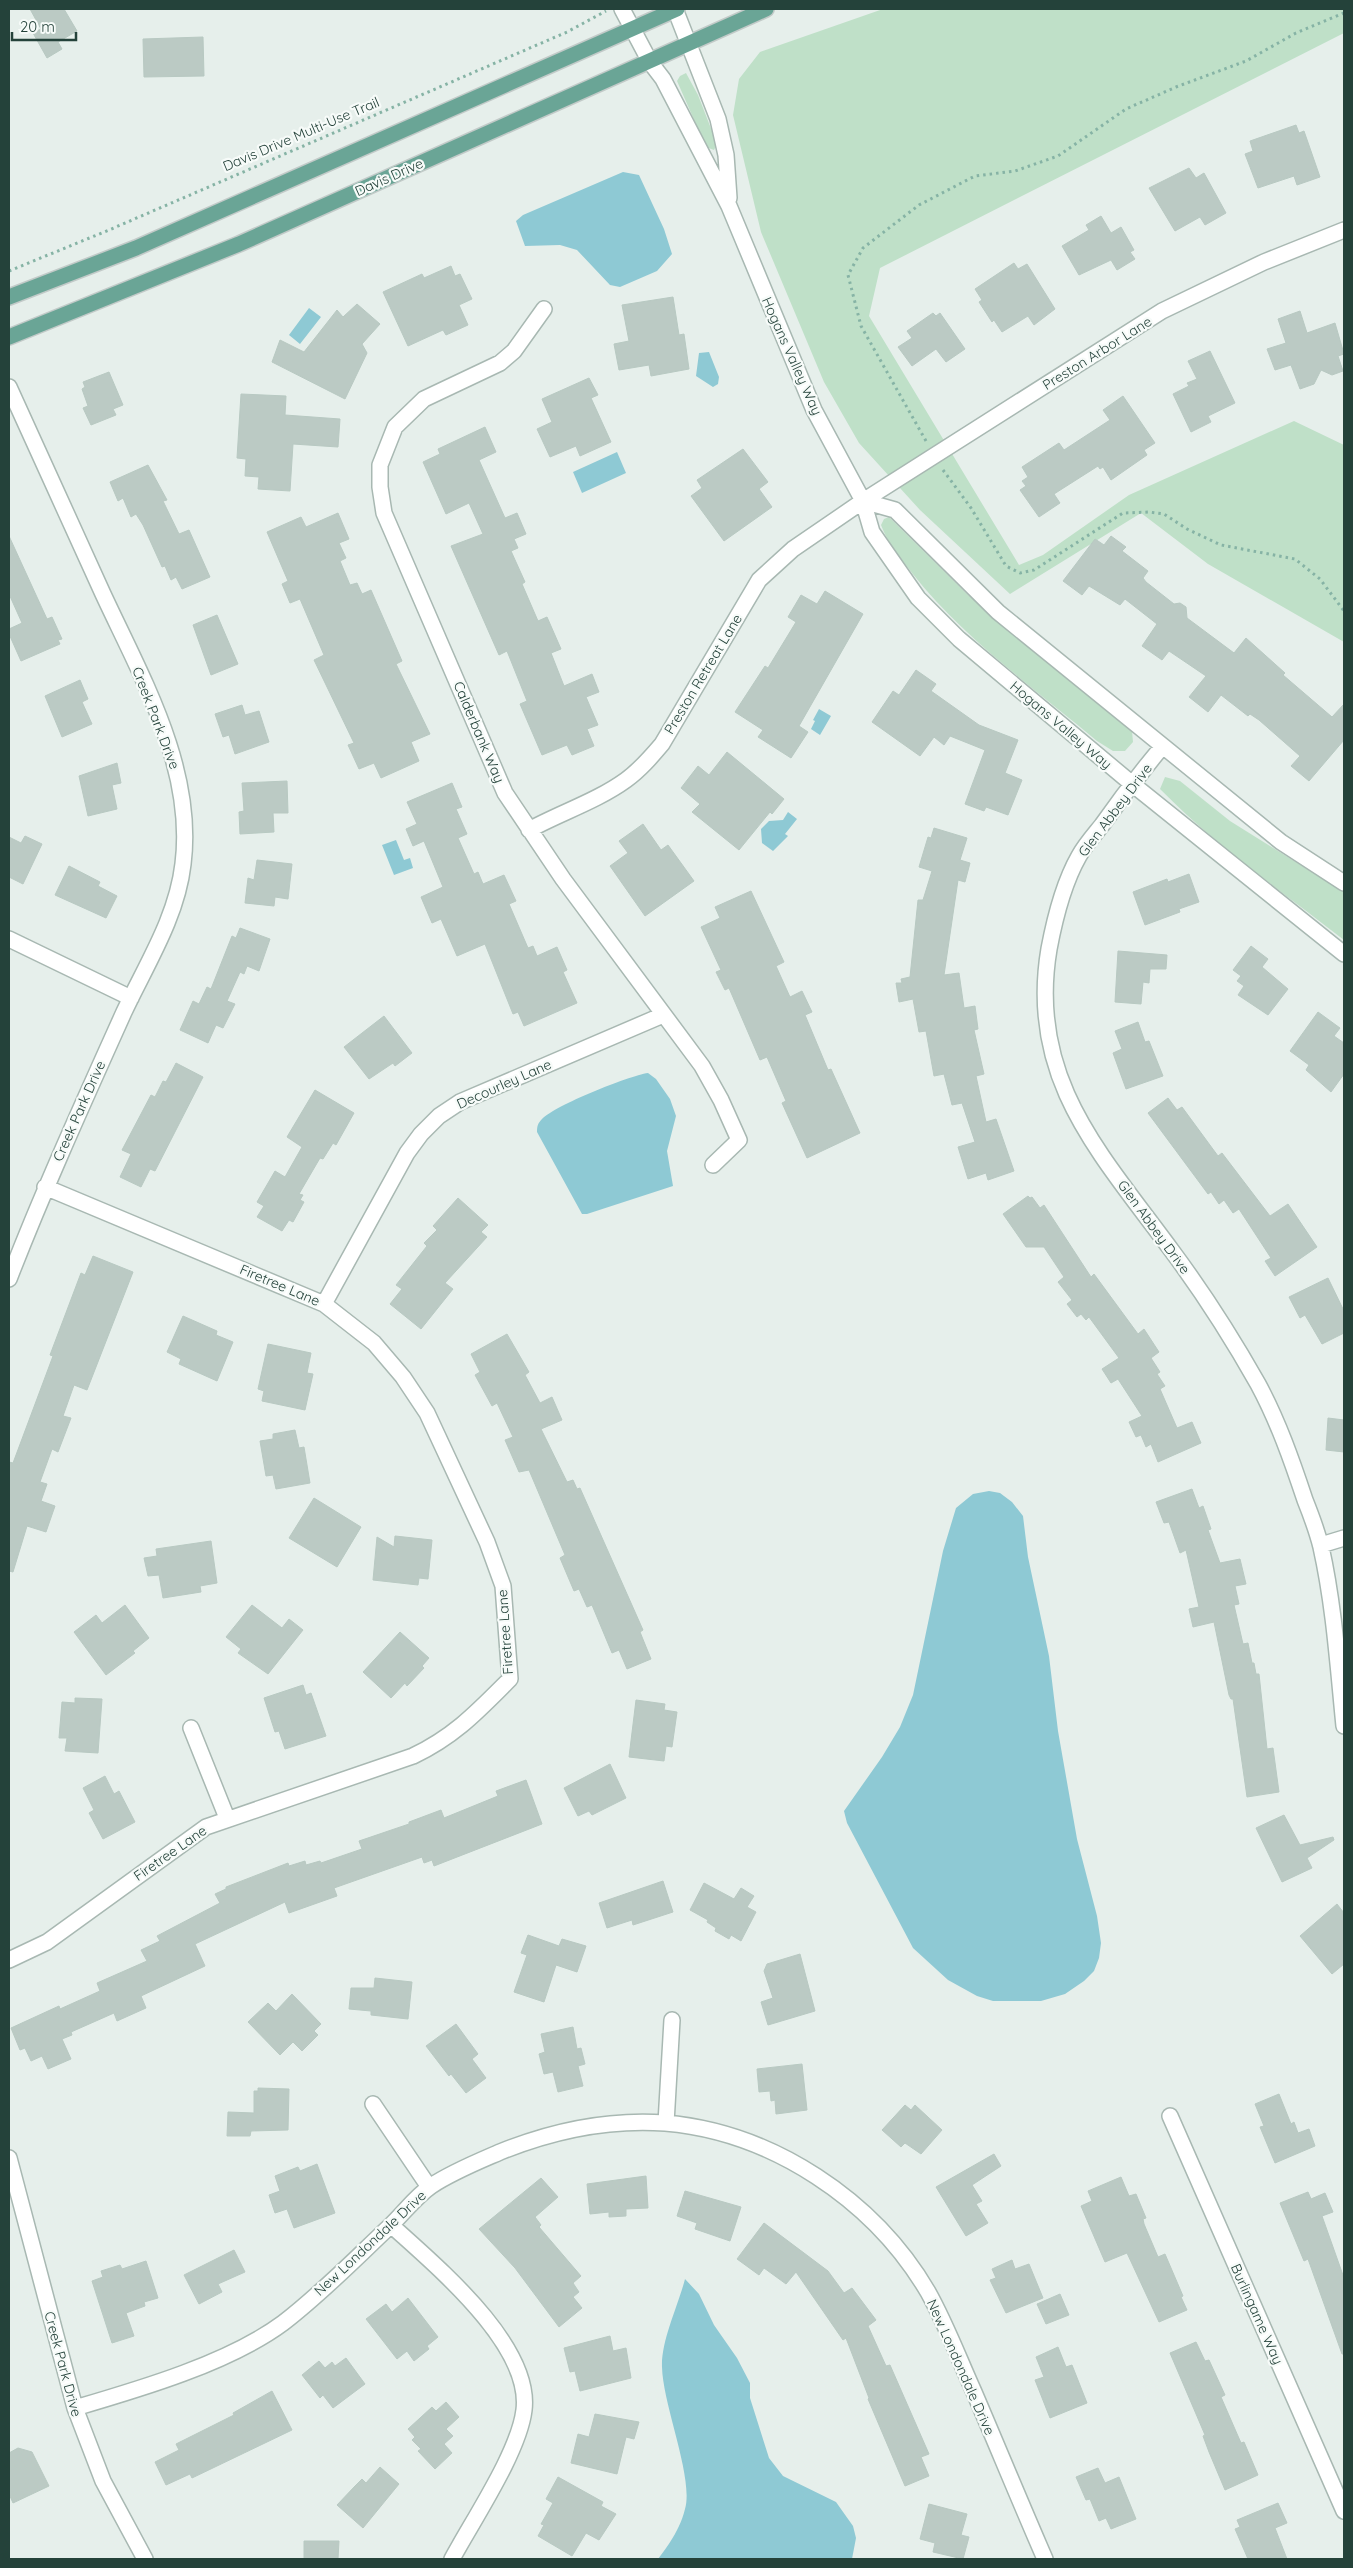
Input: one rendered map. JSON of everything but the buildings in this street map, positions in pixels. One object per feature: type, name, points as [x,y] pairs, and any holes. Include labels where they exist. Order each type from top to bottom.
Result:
[{"type":"main road","points":[[9,297],[136,248],[676,9]]},
{"type":"main road","name":"Davis Drive","points":[[9,337],[239,244],[766,9]]},
{"type":"street","name":"Hogans Valley Way","points":[[622,9],[631,30],[650,62],[663,79],[729,206],[814,410],[863,501],[872,532],[918,598],[959,639],[1131,784],[1344,954]]},
{"type":"street","name":"Hogans Valley Way","points":[[676,9],[688,45],[718,119],[726,155],[729,206]]},
{"type":"street","name":"Preston Arbor Lane","points":[[863,501],[1162,312],[1264,262],[1344,230]]},
{"type":"street","name":"Calderbank Way","points":[[544,309],[514,351],[500,363],[424,399],[395,428],[380,465],[380,487],[384,513],[505,793],[529,830],[702,1066],[721,1100],[738,1140],[713,1165]]},
{"type":"street","name":"Creek Park Drive","points":[[9,387],[137,668],[177,768],[183,798],[185,829],[183,866],[169,918],[45,1187],[9,1279]]},
{"type":"street","points":[[863,501],[895,510],[998,612],[1281,842],[1344,883]]},
{"type":"street","name":"Preston Retreat Lane","points":[[529,830],[626,780],[645,764],[662,744],[759,580],[793,549],[863,501]]},
{"type":"street","name":"Glen Abbey Drive","points":[[1162,747],[1131,784],[1080,855],[1064,890],[1053,930],[1044,977],[1045,1012],[1049,1045],[1073,1111],[1086,1133],[1202,1293],[1259,1387],[1292,1460],[1321,1545],[1332,1618],[1344,1726]]},
{"type":"street","points":[[9,939],[131,998]]},
{"type":"street","name":"Decourley Lane","points":[[324,1304],[403,1160],[421,1134],[440,1116],[472,1095],[663,1015]]},
{"type":"street","name":"Firetree Lane","points":[[9,1960],[47,1942],[206,1827],[227,1818],[413,1756],[440,1743],[463,1725],[510,1679],[503,1586],[487,1542],[427,1414],[404,1376],[374,1343],[324,1304],[45,1187]]},
{"type":"street","points":[[1321,1545],[1344,1538]]},
{"type":"street","points":[[191,1728],[227,1818]]},
{"type":"street","points":[[666,2123],[672,2020]]},
{"type":"street","points":[[373,2104],[428,2187]]},
{"type":"street","name":"Burlingame Way","points":[[1170,2116],[1344,2511]]},
{"type":"street","name":"New Londondale Drive","points":[[75,2408],[216,2360],[261,2337],[305,2304],[392,2225],[428,2187],[468,2165],[532,2139],[600,2125],[666,2123],[746,2142],[804,2168],[848,2199],[882,2232],[928,2292],[956,2351],[1045,2559]]},
{"type":"street","name":"Creek Park Drive","points":[[9,2158],[75,2408],[103,2481],[146,2559]]},
{"type":"street","points":[[392,2225],[431,2261],[487,2320],[506,2344],[517,2364],[522,2380],[524,2410],[509,2456],[452,2559]]},
{"type":"path","points":[[1344,13],[1296,33],[1246,61],[1176,87],[1126,109],[1058,156],[1015,172],[975,176],[919,205],[863,248],[848,275],[861,326],[935,456],[971,508],[1006,566],[1020,574],[1034,570],[1123,513],[1149,512],[1164,514],[1187,530],[1220,545],[1295,559],[1320,579],[1344,611]]},
{"type":"path","name":"Davis Drive Multi-Use Trail","points":[[9,271],[109,230],[558,36],[600,14]]},
{"type":"green space","points":[[883,9],[1344,9],[1344,33],[880,268],[869,316],[1019,565],[1043,555],[1129,495],[1294,421],[1344,445],[1344,642],[1208,564],[1141,513],[1010,594],[920,510],[859,443],[824,382],[761,232],[733,115],[739,79],[760,52]]},
{"type":"green space","points":[[686,73],[698,95],[717,144],[714,150],[706,147],[677,81],[680,76]]},
{"type":"green space","points":[[889,517],[968,595],[1132,731],[1133,742],[1125,751],[1113,751],[1097,741],[976,641],[932,597],[899,556],[881,525],[884,519]]},
{"type":"green space","points":[[1165,777],[1180,781],[1230,821],[1344,892],[1344,940],[1249,868],[1181,810],[1160,789]]},
{"type":"water","points":[[623,172],[639,175],[664,229],[672,254],[657,271],[620,287],[610,285],[577,250],[560,245],[525,246],[516,221],[523,215]]},
{"type":"water","points":[[309,308],[321,317],[300,344],[289,335]]},
{"type":"water","points":[[709,352],[719,377],[718,384],[713,387],[696,376],[699,353]]},
{"type":"water","points":[[617,452],[626,473],[582,493],[573,472]]},
{"type":"water","points":[[819,709],[831,716],[820,735],[811,729]]},
{"type":"water","points":[[788,812],[797,819],[785,834],[788,836],[773,851],[762,843],[761,829],[769,821],[783,820]]},
{"type":"water","points":[[396,840],[404,860],[410,858],[413,868],[394,875],[382,845]]},
{"type":"water","points":[[648,1073],[656,1079],[670,1099],[676,1116],[667,1151],[673,1186],[582,1214],[537,1132],[539,1123],[550,1113],[576,1099],[625,1079]]},
{"type":"water","points":[[989,1491],[1000,1493],[1012,1502],[1023,1516],[1028,1557],[1049,1656],[1058,1731],[1077,1839],[1097,1916],[1101,1943],[1099,1958],[1094,1971],[1084,1981],[1065,1994],[1041,2001],[993,2001],[977,1996],[948,1980],[913,1948],[847,1823],[844,1811],[882,1757],[900,1727],[913,1695],[943,1551],[956,1508],[973,1494]]},
{"type":"water","points":[[685,2279],[699,2294],[714,2325],[737,2358],[750,2383],[750,2398],[769,2458],[783,2476],[836,2502],[853,2526],[856,2538],[852,2559],[658,2559],[680,2523],[687,2496],[682,2461],[667,2401],[662,2367],[664,2346]]}]
